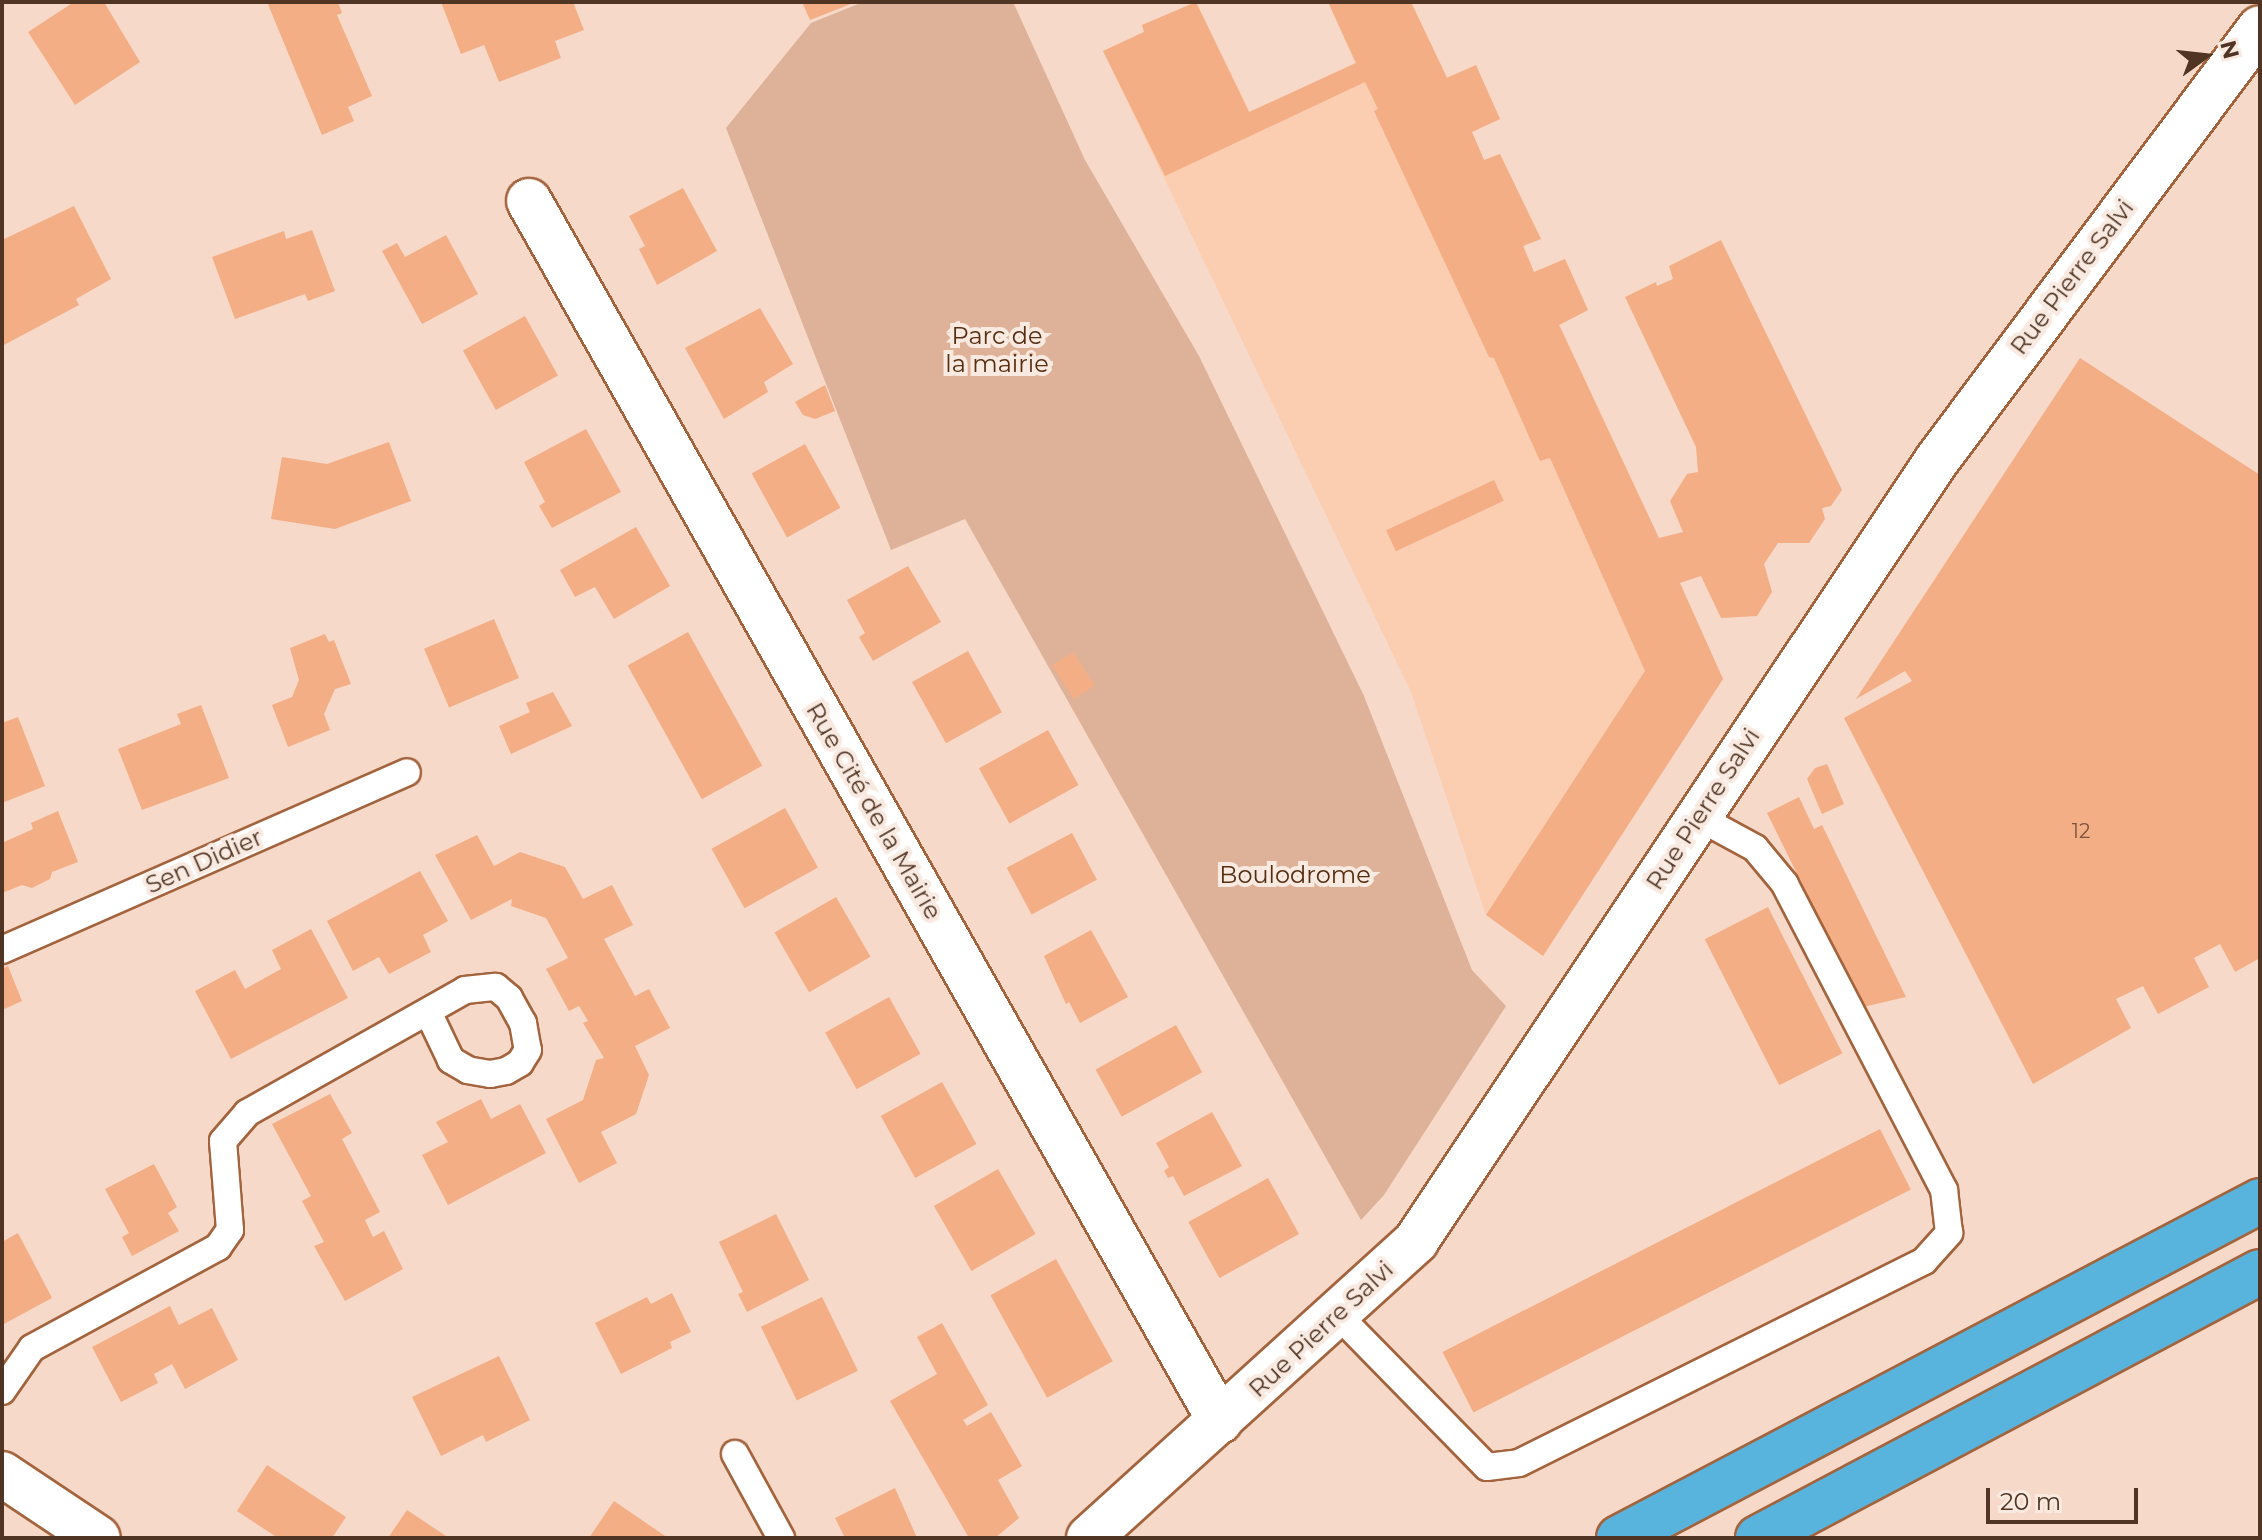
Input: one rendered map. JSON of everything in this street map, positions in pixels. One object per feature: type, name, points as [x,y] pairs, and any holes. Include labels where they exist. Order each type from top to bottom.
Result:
[{"type":"highway","points":[[1619,1538],[2260,1201]]},
{"type":"highway","points":[[1758,1538],[2260,1272]]},
{"type":"street","name":"Rue Pierre Salvi","points":[[1089,1538],[1416,1241],[1937,460],[2260,28]]},
{"type":"street","name":"Rue Cité de la Mairie","points":[[529,201],[1220,1421]]},
{"type":"street","points":[[2,1474],[98,1538]]},
{"type":"lane","name":"Sen Didier","points":[[2,950],[407,772]]},
{"type":"lane","points":[[1337,1314],[1487,1467],[1519,1463],[1924,1261],[1949,1233],[1944,1190],[1785,884],[1755,848],[1698,817]]},
{"type":"lane","points":[[2,1391],[32,1348],[218,1247],[230,1230],[223,1141],[247,1113],[428,1012]]},
{"type":"lane","points":[[735,1454],[781,1538]]},
{"type":"shaded area","points":[[1196,2],[1250,112],[1355,63],[1328,2],[1411,2],[1447,77],[1476,65],[1500,119],[1472,132],[1484,160],[1500,154],[1541,239],[1524,246],[1534,272],[1565,259],[1588,310],[1560,325],[1723,679],[1543,956],[1486,915],[1411,692],[1103,51],[1144,32],[1142,25]]},
{"type":"green space","name":"Parc de la mairie","points":[[863,2],[1013,2],[1085,160],[1199,356],[1364,696],[1472,970],[1506,1006],[1384,1195],[1361,1220],[965,519],[891,550],[726,128],[811,23]]},
{"type":"building","points":[[74,2],[104,2],[140,62],[75,105],[28,32]]},
{"type":"building","points":[[267,2],[338,2],[342,13],[337,15],[372,96],[348,107],[354,121],[322,135]]},
{"type":"building","points":[[441,2],[573,2],[584,30],[555,41],[561,58],[499,82],[484,45],[461,54]]},
{"type":"building","points":[[802,2],[856,2],[810,20]]},
{"type":"building","points":[[1196,2],[1249,112],[1356,63],[1328,2],[1411,2],[1447,78],[1476,65],[1500,119],[1472,132],[1484,160],[1500,154],[1541,239],[1523,246],[1534,272],[1565,259],[1588,310],[1559,325],[1659,538],[1683,532],[1670,501],[1687,474],[1698,472],[1696,447],[1625,297],[1656,282],[1657,286],[1673,279],[1669,266],[1721,240],[1842,490],[1831,506],[1822,508],[1825,519],[1809,543],[1778,543],[1764,564],[1772,592],[1757,616],[1721,618],[1701,576],[1680,583],[1723,679],[1543,956],[1486,915],[1645,671],[1550,458],[1540,461],[1494,358],[1489,357],[1374,111],[1378,109],[1365,82],[1165,176],[1103,51],[1144,32],[1142,25]]},
{"type":"building","points":[[683,188],[717,251],[657,285],[639,249],[645,246],[629,216]]},
{"type":"building","points":[[74,206],[111,279],[76,299],[79,305],[2,346],[2,240]]},
{"type":"building","points":[[312,230],[335,291],[308,301],[305,294],[235,319],[212,257],[284,231],[286,239]]},
{"type":"building","points":[[446,235],[478,294],[422,324],[382,251],[397,243],[405,257]]},
{"type":"building","points":[[760,308],[793,364],[764,382],[768,392],[724,419],[685,348]]},
{"type":"building","points":[[525,316],[558,375],[496,410],[463,350]]},
{"type":"building","points":[[2080,358],[2260,475],[2260,958],[2235,972],[2220,944],[2194,958],[2209,987],[2158,1014],[2143,986],[2116,999],[2131,1028],[2033,1084],[1844,718],[1912,681],[1905,671],[1856,699]]},
{"type":"building","points":[[825,385],[835,411],[815,419],[803,415],[795,402]]},
{"type":"building","points":[[586,429],[621,492],[552,528],[539,506],[545,502],[524,462]]},
{"type":"building","points":[[389,442],[411,501],[335,529],[271,519],[282,457],[327,464]]},
{"type":"building","points":[[805,444],[840,508],[787,537],[752,474]]},
{"type":"building","points":[[1494,480],[1504,501],[1396,551],[1386,530]]},
{"type":"building","points":[[636,527],[670,586],[614,619],[595,587],[575,597],[560,570]]},
{"type":"building","points":[[908,566],[941,622],[873,661],[859,637],[865,633],[847,600]]},
{"type":"building","points":[[494,619],[519,678],[449,708],[424,649]]},
{"type":"building","points":[[688,632],[762,766],[702,799],[628,665]]},
{"type":"building","points":[[325,634],[329,642],[334,640],[351,684],[335,689],[324,714],[330,730],[288,747],[272,705],[292,697],[299,680],[290,648]]},
{"type":"building","points":[[968,651],[1002,712],[946,743],[912,682]]},
{"type":"building","points":[[1073,652],[1095,686],[1074,699],[1052,666]]},
{"type":"building","points":[[553,692],[572,726],[511,754],[499,726],[530,712],[526,703]]},
{"type":"building","points":[[201,705],[229,778],[142,810],[118,749],[181,724],[177,714]]},
{"type":"building","points":[[18,717],[45,786],[2,803],[2,723]]},
{"type":"building","points":[[1048,730],[1079,785],[1009,823],[979,768]]},
{"type":"building","points":[[1827,764],[1844,804],[1822,814],[1807,779],[1815,768]]},
{"type":"building","points":[[1799,797],[1814,829],[1822,825],[1906,997],[1863,1007],[1767,813]]},
{"type":"building","points":[[785,808],[818,867],[744,908],[712,849]]},
{"type":"building","points":[[58,811],[78,862],[52,872],[50,879],[32,888],[22,885],[2,893],[2,843],[33,829],[31,823]]},
{"type":"building","points":[[1072,833],[1097,880],[1032,915],[1007,868]]},
{"type":"building","points":[[477,835],[494,866],[520,852],[565,867],[583,899],[612,885],[633,925],[604,939],[635,996],[649,989],[670,1028],[635,1046],[649,1075],[636,1114],[601,1132],[617,1163],[579,1183],[546,1119],[583,1100],[596,1060],[604,1058],[583,1023],[588,1021],[579,1006],[569,1011],[546,969],[568,958],[546,918],[511,906],[512,899],[471,920],[435,855]]},
{"type":"building","points":[[420,871],[448,921],[423,935],[431,952],[389,974],[379,957],[353,971],[327,921]]},
{"type":"building","points":[[836,897],[871,957],[809,992],[775,932]]},
{"type":"building","points":[[1768,907],[1842,1053],[1779,1085],[1705,939]]},
{"type":"building","points":[[311,929],[348,998],[231,1059],[195,991],[235,970],[245,989],[281,969],[272,950]]},
{"type":"building","points":[[1091,930],[1128,997],[1080,1023],[1069,1002],[1066,1004],[1044,956]]},
{"type":"building","points":[[8,966],[22,1001],[2,1010],[2,969]]},
{"type":"building","points":[[889,997],[921,1054],[857,1089],[825,1032]]},
{"type":"building","points":[[1176,1025],[1202,1072],[1122,1117],[1096,1070]]},
{"type":"building","points":[[942,1082],[976,1144],[915,1178],[881,1116]]},
{"type":"building","points":[[330,1094],[352,1133],[342,1139],[380,1212],[365,1220],[373,1237],[384,1231],[403,1269],[345,1301],[314,1246],[324,1242],[302,1201],[311,1196],[272,1124]]},
{"type":"building","points":[[481,1099],[491,1119],[520,1104],[546,1153],[448,1205],[422,1155],[448,1142],[436,1122]]},
{"type":"building","points":[[1212,1112],[1242,1166],[1184,1196],[1173,1176],[1168,1178],[1164,1171],[1169,1167],[1156,1143]]},
{"type":"building","points":[[1880,1129],[1911,1190],[1473,1412],[1443,1352]]},
{"type":"building","points":[[154,1164],[177,1207],[168,1213],[179,1231],[132,1256],[122,1237],[129,1233],[105,1189]]},
{"type":"building","points":[[998,1169],[1036,1234],[971,1271],[934,1206]]},
{"type":"building","points":[[1268,1178],[1299,1234],[1219,1278],[1188,1222]]},
{"type":"building","points":[[776,1214],[809,1280],[747,1312],[738,1294],[743,1292],[719,1242]]},
{"type":"building","points":[[18,1233],[52,1298],[2,1325],[2,1242]]},
{"type":"building","points":[[1056,1259],[1113,1361],[1047,1398],[990,1295]]},
{"type":"building","points":[[672,1293],[691,1332],[670,1342],[672,1348],[621,1374],[595,1323],[647,1297],[651,1304]]},
{"type":"building","points":[[822,1297],[858,1371],[797,1401],[761,1327]]},
{"type":"building","points":[[170,1306],[179,1325],[212,1308],[238,1360],[185,1389],[172,1364],[154,1374],[158,1383],[121,1402],[92,1347]]},
{"type":"building","points":[[942,1323],[988,1405],[963,1420],[967,1426],[991,1412],[1022,1466],[998,1480],[1019,1518],[995,1538],[969,1538],[890,1401],[937,1374],[917,1337]]},
{"type":"building","points":[[499,1356],[530,1420],[486,1442],[483,1435],[441,1456],[412,1397]]},
{"type":"building","points":[[267,1465],[346,1517],[332,1538],[278,1538],[237,1511]]},
{"type":"building","points":[[895,1488],[917,1538],[845,1538],[835,1518]]},
{"type":"building","points":[[614,1501],[668,1538],[589,1538]]},
{"type":"building","points":[[407,1510],[449,1538],[388,1538]]},
{"type":"park label","name":"Boulodrome","points":[[1295,875]]}]
